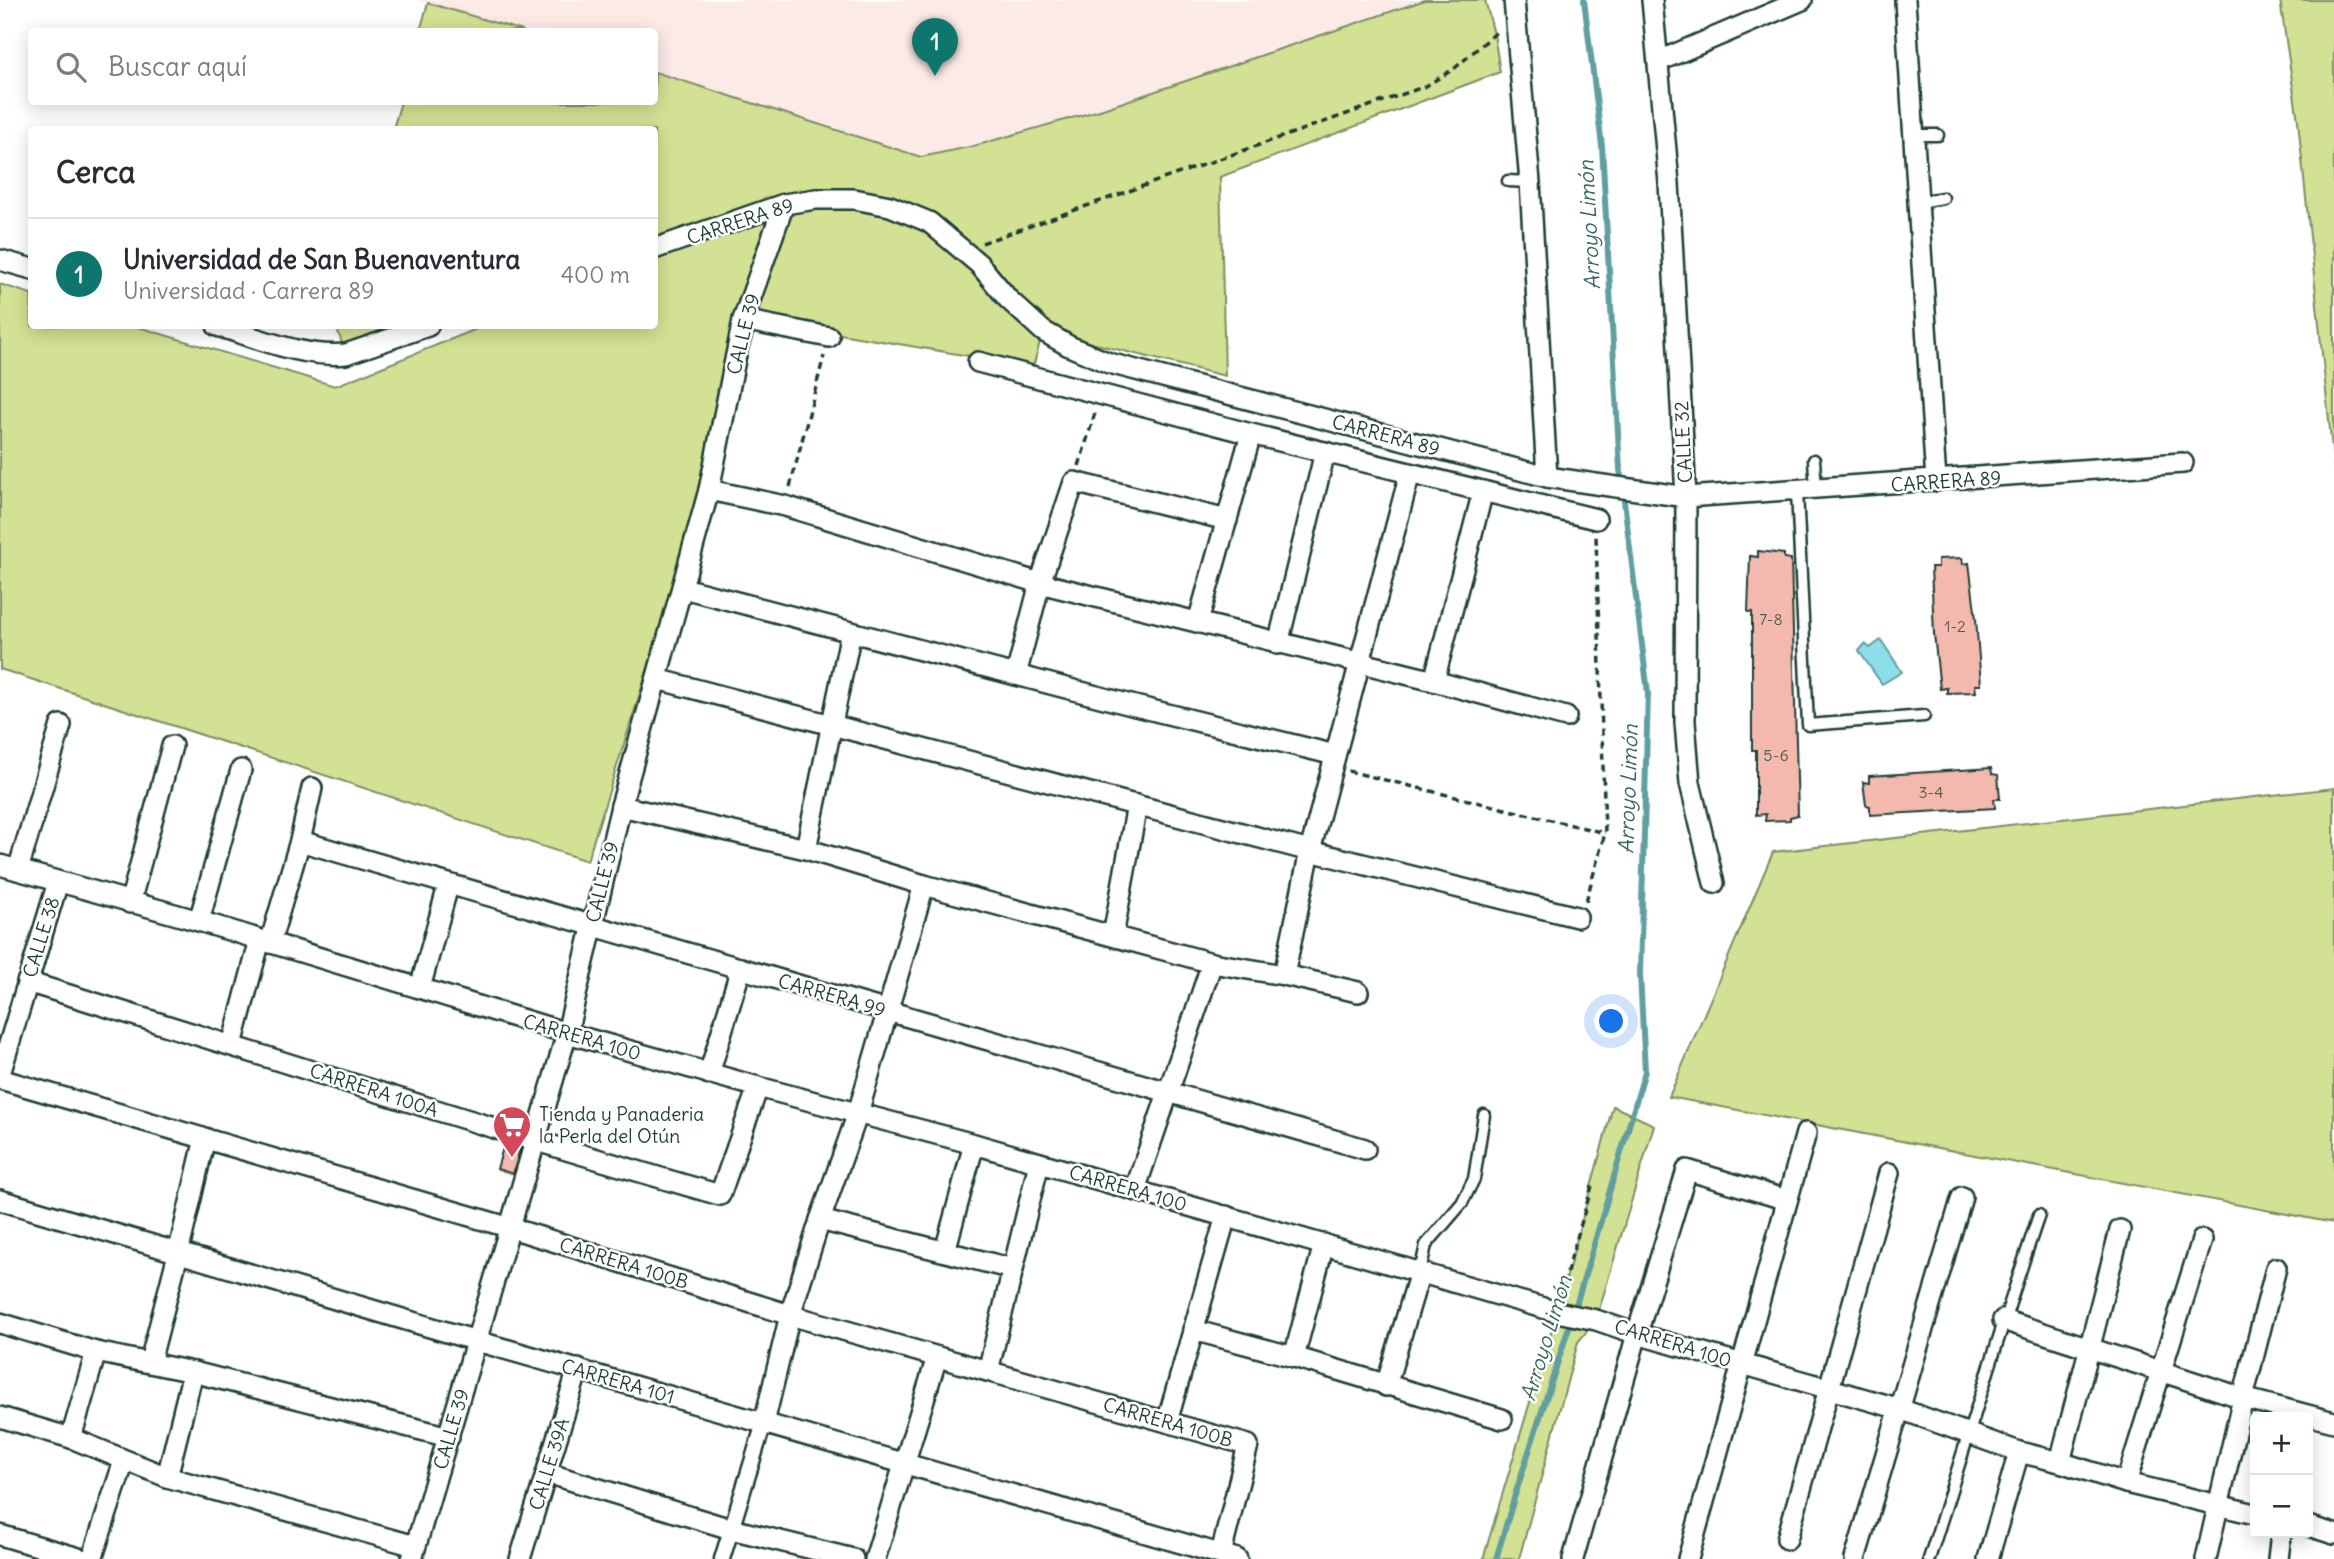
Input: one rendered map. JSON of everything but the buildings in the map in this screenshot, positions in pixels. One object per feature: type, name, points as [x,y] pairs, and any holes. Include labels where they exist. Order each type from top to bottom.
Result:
[{"type":"street","name":"CALLE 32","points":[[1652,0],[1670,183],[1685,722],[1690,783],[1714,883]]},
{"type":"street","points":[[1659,61],[1802,0]]},
{"type":"street","points":[[1905,0],[1936,481]]},
{"type":"street","points":[[1515,7],[1530,181],[1547,477]]},
{"type":"street","name":"CARRERA 89","points":[[658,248],[784,204],[816,198],[854,199],[890,206],[929,222],[979,264],[1008,299],[1043,331],[1069,346],[1109,363],[1570,481],[1679,496],[1807,491],[2183,463]]},
{"type":"street","name":"CALLE 39","points":[[413,1553],[567,1033],[621,806],[709,490],[743,320],[784,204]]},
{"type":"street","points":[[0,260],[28,269]]},
{"type":"street","points":[[743,320],[829,337]]},
{"type":"street","points":[[227,329],[307,352],[334,355],[345,354],[419,329]]},
{"type":"street","points":[[978,362],[1251,434],[1596,519]]},
{"type":"street","points":[[1198,622],[1251,434]]},
{"type":"street","points":[[1278,644],[1325,452]]},
{"type":"street","points":[[1284,975],[1310,851],[1410,473]]},
{"type":"street","points":[[1016,675],[1040,583],[1074,482],[1227,520]]},
{"type":"street","points":[[709,490],[785,506],[1040,583],[1434,681],[1566,717]]},
{"type":"street","points":[[1434,681],[1483,491]]},
{"type":"street","points":[[682,588],[1334,761]]},
{"type":"street","points":[[806,849],[850,632]]},
{"type":"street","points":[[657,679],[1310,851],[1577,917]]},
{"type":"street","points":[[9,868],[61,725]]},
{"type":"street","points":[[130,903],[172,746]]},
{"type":"street","points":[[199,921],[241,770]]},
{"type":"street","points":[[232,1045],[300,841],[312,788]]},
{"type":"street","points":[[1113,936],[1137,805]]},
{"type":"street","points":[[621,806],[806,849],[1212,962],[1358,992]]},
{"type":"street","name":"CARRERA 99","points":[[300,841],[448,886],[1365,1149]]},
{"type":"street","name":"CARRERA 100","points":[[9,868],[199,921],[709,1074],[974,1144],[1551,1310],[1596,1320],[1900,1409],[2019,1452],[2126,1483],[2250,1513]]},
{"type":"street","name":"CALLE 38","points":[[0,1076],[58,882]]},
{"type":"street","points":[[722,1559],[764,1423],[790,1315],[858,1113],[924,884]]},
{"type":"street","points":[[420,988],[448,886]]},
{"type":"street","points":[[1135,1191],[1212,962]]},
{"type":"street","points":[[709,1074],[741,968]]},
{"type":"street","name":"CARRERA 100A","points":[[27,982],[536,1143],[720,1195],[758,1087]]},
{"type":"street","name":"CARRERA 100B","points":[[0,1076],[511,1228],[790,1315],[1248,1445],[1229,1557]]},
{"type":"street","points":[[1688,1559],[1806,1133]]},
{"type":"street","points":[[150,1362],[205,1138]]},
{"type":"street","points":[[945,1251],[974,1144]]},
{"type":"street","points":[[988,1371],[1039,1163]]},
{"type":"street","points":[[1573,1559],[1637,1334],[1688,1170],[1787,1200]]},
{"type":"street","points":[[1787,1539],[1889,1174]]},
{"type":"street","points":[[1856,1559],[1962,1197]]},
{"type":"street","name":"CARRERA 101","points":[[0,1200],[905,1464],[1192,1553],[1229,1557]]},
{"type":"street","points":[[1167,1422],[1226,1216]]},
{"type":"street","points":[[820,1220],[1013,1269]]},
{"type":"street","points":[[2060,1462],[2120,1230]]},
{"type":"street","points":[[2126,1483],[2202,1240]]},
{"type":"street","points":[[1294,1357],[1324,1244]]},
{"type":"street","points":[[2206,1559],[2276,1268]]},
{"type":"street","points":[[1386,1386],[1420,1272]]},
{"type":"street","points":[[2003,1320],[2243,1398],[2333,1419]]},
{"type":"street","points":[[0,1324],[96,1352],[193,1372],[449,1437]]},
{"type":"street","points":[[1193,1330],[1502,1419]]},
{"type":"street","points":[[71,1438],[96,1352]]},
{"type":"street","points":[[875,1559],[937,1357]]},
{"type":"street","name":"CALLE 39A","points":[[520,1559],[578,1369]]},
{"type":"street","points":[[167,1477],[193,1372]]},
{"type":"street","points":[[0,1418],[71,1438],[167,1477],[413,1553]]},
{"type":"street","points":[[1988,1559],[2019,1452]]},
{"type":"street","points":[[92,1559],[124,1461]]},
{"type":"street","points":[[547,1473],[732,1528],[853,1559]]},
{"type":"street","points":[[2313,1528],[2334,1534]]},
{"type":"street","points":[[0,1535],[82,1559]]},
{"type":"street","points":[[2278,1559],[2280,1538]]},
{"type":"lane","points":[[1914,135],[1938,135]]},
{"type":"lane","points":[[1508,181],[1530,181]]},
{"type":"lane","points":[[1918,202],[1943,198]]},
{"type":"lane","points":[[1814,460],[1807,491],[1808,726],[1924,716]]},
{"type":"lane","points":[[1420,1272],[1426,1245],[1462,1203],[1474,1179],[1484,1115]]},
{"type":"lane","points":[[1929,1559],[2003,1320],[2039,1215]]},
{"type":"path","points":[[962,250],[1426,86],[1455,68],[1515,7]]},
{"type":"path","points":[[785,506],[829,337]]},
{"type":"path","points":[[1074,482],[1100,394]]},
{"type":"path","points":[[1577,917],[1584,910],[1605,833],[1596,519]]},
{"type":"path","points":[[1334,761],[1605,833]]},
{"type":"path","points":[[1551,1310],[1560,1296],[1592,1186]]},
{"type":"shaded area","points":[[417,0],[1425,0],[1100,110],[974,146],[921,157],[658,73],[658,28],[513,28]]},
{"type":"green space","points":[[1425,0],[1485,0],[1494,34],[1500,72],[1220,177],[1225,376],[1043,331],[1033,367],[758,320],[587,861],[0,669],[0,284],[28,293],[28,329],[145,329],[335,386],[477,329],[658,329],[658,126],[394,126],[400,105],[658,105],[658,73],[921,157],[974,146],[1100,110]],"holes":[[[866,204],[890,206],[953,246]]]},
{"type":"green space","points":[[2280,0],[2334,0],[2334,469],[2298,121]]},
{"type":"green space","points":[[428,3],[513,28],[421,28]]},
{"type":"green space","points":[[339,329],[419,329],[346,354]]},
{"type":"green space","points":[[2334,788],[2334,1223],[1669,1097],[1773,852]]},
{"type":"green space","points":[[1613,1106],[1654,1125],[1596,1320],[1578,1342],[1519,1559],[1483,1559],[1557,1312]]},
{"type":"water","points":[[1881,640],[1902,672],[1882,684],[1859,651],[1865,644],[1870,648]]},
{"type":"waterway","name":"Arroyo Limón","points":[[1496,1559],[1577,1302],[1645,1071],[1640,974],[1648,693],[1620,469],[1602,146],[1584,0]]},
{"type":"place","name":"Universidad de San Buenaventura","points":[[935,76]]},
{"type":"place","name":"Tienda y Panaderia la Perla del Otún","points":[[512,1159]]}]
